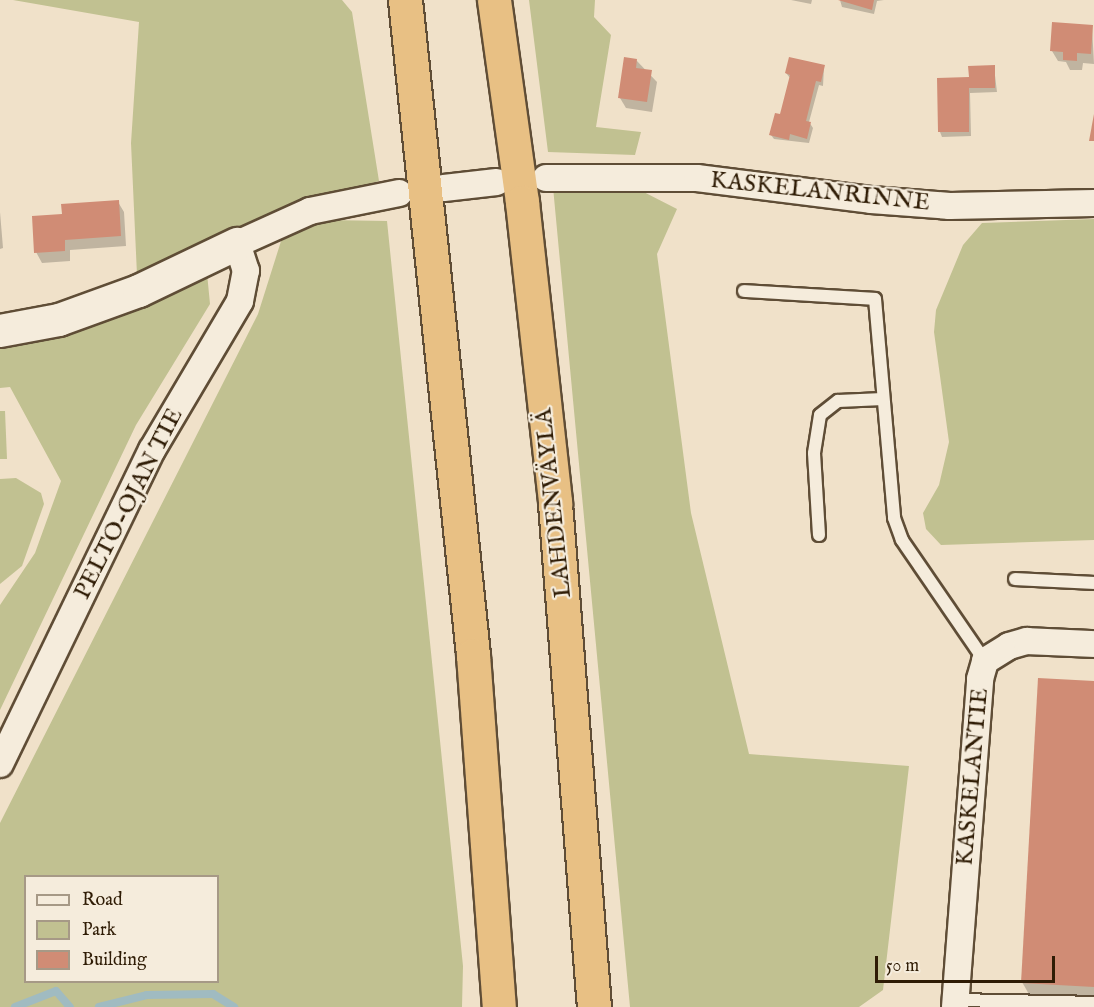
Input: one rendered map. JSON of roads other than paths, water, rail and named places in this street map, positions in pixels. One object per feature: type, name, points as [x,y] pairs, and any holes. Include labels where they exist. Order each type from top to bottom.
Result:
[{"type":"highway","points":[[405,0],[473,655],[500,1007]]},
{"type":"highway","name":"LAHDENVÄYLÄ","points":[[494,0],[522,202],[555,503],[594,1007]]},
{"type":"street","name":"KASKELANRINNE","points":[[546,178],[697,178],[871,200],[950,206],[1094,203]]},
{"type":"street","points":[[444,188],[496,182]]},
{"type":"street","points":[[0,331],[69,316],[139,291],[310,211],[399,193]]},
{"type":"street","name":"PELTO-OJAN TIE","points":[[0,764],[152,450],[240,301],[246,271],[237,244]]},
{"type":"street","name":"KASKELANTIE","points":[[956,1004],[980,679],[985,661],[1009,646],[1027,641],[1094,644]]},
{"type":"lane","points":[[744,291],[875,299],[894,518],[902,540],[985,661]]},
{"type":"lane","points":[[819,535],[814,453],[820,415],[838,401],[883,399]]},
{"type":"lane","points":[[1015,579],[1094,583]]},
{"type":"lane","points":[[956,1004],[1094,1003]]},
{"type":"waterway","points":[[15,1007],[56,991],[70,1007]]},
{"type":"waterway","points":[[99,1007],[147,995],[213,994],[234,1007]]}]
